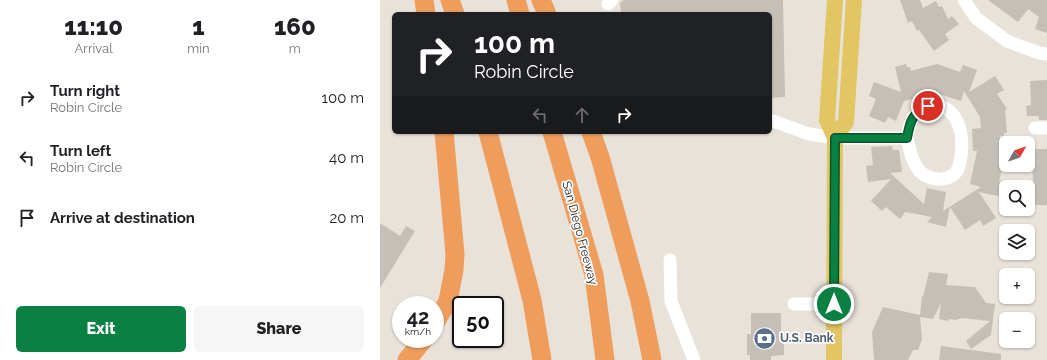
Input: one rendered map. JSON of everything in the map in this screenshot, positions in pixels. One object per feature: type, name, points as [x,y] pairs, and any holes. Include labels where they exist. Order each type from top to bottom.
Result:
[{"type":"highway","points":[[424,0],[426,12]]},
{"type":"highway","points":[[450,0],[454,12]]},
{"type":"highway","points":[[516,0],[519,12]]},
{"type":"highway","points":[[541,0],[546,12]]},
{"type":"highway","points":[[444,134],[454,262],[448,301],[444,308]]},
{"type":"highway","points":[[489,134],[532,300],[542,360]]},
{"type":"highway","name":"San Diego Freeway","points":[[553,134],[594,275],[605,360]]},
{"type":"highway","points":[[592,134],[600,157],[640,301],[652,360]]},
{"type":"highway","points":[[594,275],[615,360]]},
{"type":"highway","points":[[407,360],[417,348]]},
{"type":"main road","points":[[834,360],[835,138],[827,120],[835,0]]},
{"type":"main road","points":[[835,138],[846,122],[854,0]]},
{"type":"street","points":[[964,0],[976,18],[1007,41],[1039,53],[1047,54]]},
{"type":"street","points":[[928,106],[937,106],[947,109],[954,116],[959,126],[962,144],[958,169],[952,176],[942,180],[931,178],[919,171],[913,160],[907,138],[909,125],[920,110],[928,106]]},
{"type":"street","points":[[772,121],[809,134],[835,138],[907,138]]},
{"type":"street","points":[[670,260],[671,301],[694,360]]},
{"type":"street","points":[[794,304],[834,304]]},
{"type":"building","points":[[624,0],[783,0],[785,97],[772,98],[772,12],[621,12],[620,3]]},
{"type":"building","points":[[900,0],[920,0],[923,8],[936,1],[939,7],[942,6],[948,19],[952,16],[959,24],[945,34],[949,40],[934,51],[919,30],[917,31],[912,21],[908,23]]},
{"type":"building","points":[[988,0],[1047,0],[1047,33],[1035,29],[1039,17],[1028,9],[1018,22]]},
{"type":"building","points":[[906,64],[907,67],[910,67],[911,71],[937,64],[960,72],[963,65],[977,70],[969,92],[995,76],[1004,90],[997,94],[1007,109],[1005,110],[1007,133],[1004,133],[1004,136],[999,136],[999,172],[1001,172],[999,180],[999,196],[979,192],[996,218],[983,226],[980,220],[965,230],[950,207],[946,227],[927,222],[932,217],[905,212],[900,219],[886,207],[882,211],[871,201],[891,179],[868,182],[866,166],[873,165],[871,147],[892,146],[893,150],[899,150],[902,172],[890,173],[924,204],[927,188],[946,192],[943,211],[981,187],[970,184],[977,151],[973,151],[972,129],[981,128],[980,117],[964,91],[961,101],[936,93],[904,101],[896,121],[888,117],[885,123],[869,116],[876,99],[869,96],[874,82],[901,92],[895,67]]},
{"type":"building","points":[[1047,80],[1047,120],[1039,120],[1039,116],[1027,116],[1026,106],[1031,105],[1030,81]]},
{"type":"building","points":[[1035,149],[1047,149],[1047,205],[1035,205],[1035,180],[1033,180],[1033,172],[1035,172]]},
{"type":"building","points":[[380,223],[400,236],[406,226],[415,231],[380,288]]},
{"type":"building","points":[[929,272],[948,274],[946,285],[975,287],[986,303],[995,304],[991,335],[971,349],[966,341],[990,321],[962,318],[956,320],[949,319],[948,321],[939,319],[941,303],[933,319],[920,317],[922,339],[918,350],[913,350],[908,360],[874,360],[872,332],[883,307],[920,315],[922,296],[923,297]]},
{"type":"building","name":"U.S. Bank","points":[[751,313],[781,313],[781,342],[784,342],[784,355],[771,356],[771,360],[750,360],[750,355],[747,355],[747,334],[751,334]]},
{"type":"building","points":[[941,346],[1001,354],[1001,360],[939,360]]},
{"type":"place","name":"U.S. Bank","points":[[764,338]]},
{"type":"route","points":[[834,304],[835,138],[907,138],[909,125],[913,118],[920,110],[928,106]]}]
